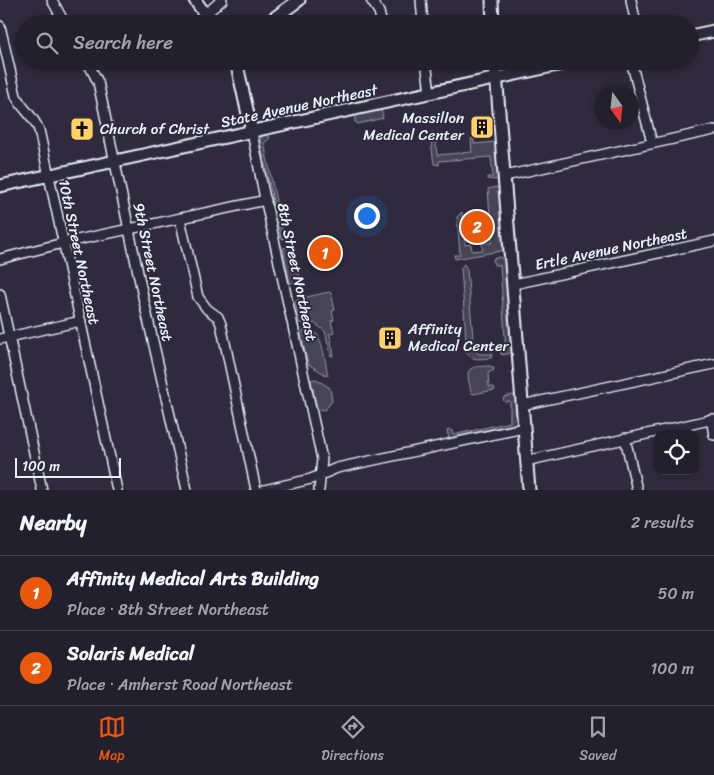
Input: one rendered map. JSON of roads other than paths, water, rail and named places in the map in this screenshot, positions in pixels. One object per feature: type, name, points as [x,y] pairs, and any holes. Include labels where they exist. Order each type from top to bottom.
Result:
[{"type":"street","points":[[52,0],[60,15]]},
{"type":"street","points":[[195,0],[205,13],[222,0]]},
{"type":"street","points":[[278,15],[299,0]]},
{"type":"street","points":[[371,0],[380,15]]},
{"type":"street","points":[[421,0],[422,15]]},
{"type":"street","points":[[492,0],[493,15]]},
{"type":"street","points":[[631,0],[634,15]]},
{"type":"street","name":"10th Street Northeast","points":[[0,29],[16,96],[21,105],[32,116],[37,126],[117,490]]},
{"type":"street","points":[[699,34],[714,31]]},
{"type":"street","name":"9th Street Northeast","points":[[92,70],[98,82],[186,490]]},
{"type":"street","name":"8th Street Northeast","points":[[238,70],[322,459],[319,490]]},
{"type":"street","points":[[427,70],[430,93]]},
{"type":"street","points":[[496,70],[529,490]]},
{"type":"street","name":"State Avenue Northeast","points":[[0,186],[534,70]]},
{"type":"street","points":[[634,70],[652,143]]},
{"type":"street","points":[[505,176],[714,130]]},
{"type":"street","points":[[0,259],[64,243],[266,200]]},
{"type":"street","points":[[180,219],[198,296],[207,308],[218,317],[221,324],[256,490]]},
{"type":"street","name":"Ertle Avenue Northeast","points":[[514,284],[714,241]]},
{"type":"street","points":[[0,294],[5,338],[42,490]]},
{"type":"street","points":[[5,338],[81,321]]},
{"type":"street","points":[[522,405],[714,364]]},
{"type":"street","points":[[526,461],[712,419],[714,435]]},
{"type":"street","points":[[264,490],[311,479],[337,468],[524,428]]},
{"type":"street","points":[[626,438],[637,490]]},
{"type":"place","name":"Massillon Medical Center","points":[[482,127]]},
{"type":"place","name":"Church of Christ","points":[[82,129]]},
{"type":"place","name":"Solaris Medical","points":[[477,227]]},
{"type":"place","name":"Affinity Medical Arts Building","points":[[325,253]]},
{"type":"place","name":"Affinity Medical Center","points":[[390,338]]}]
